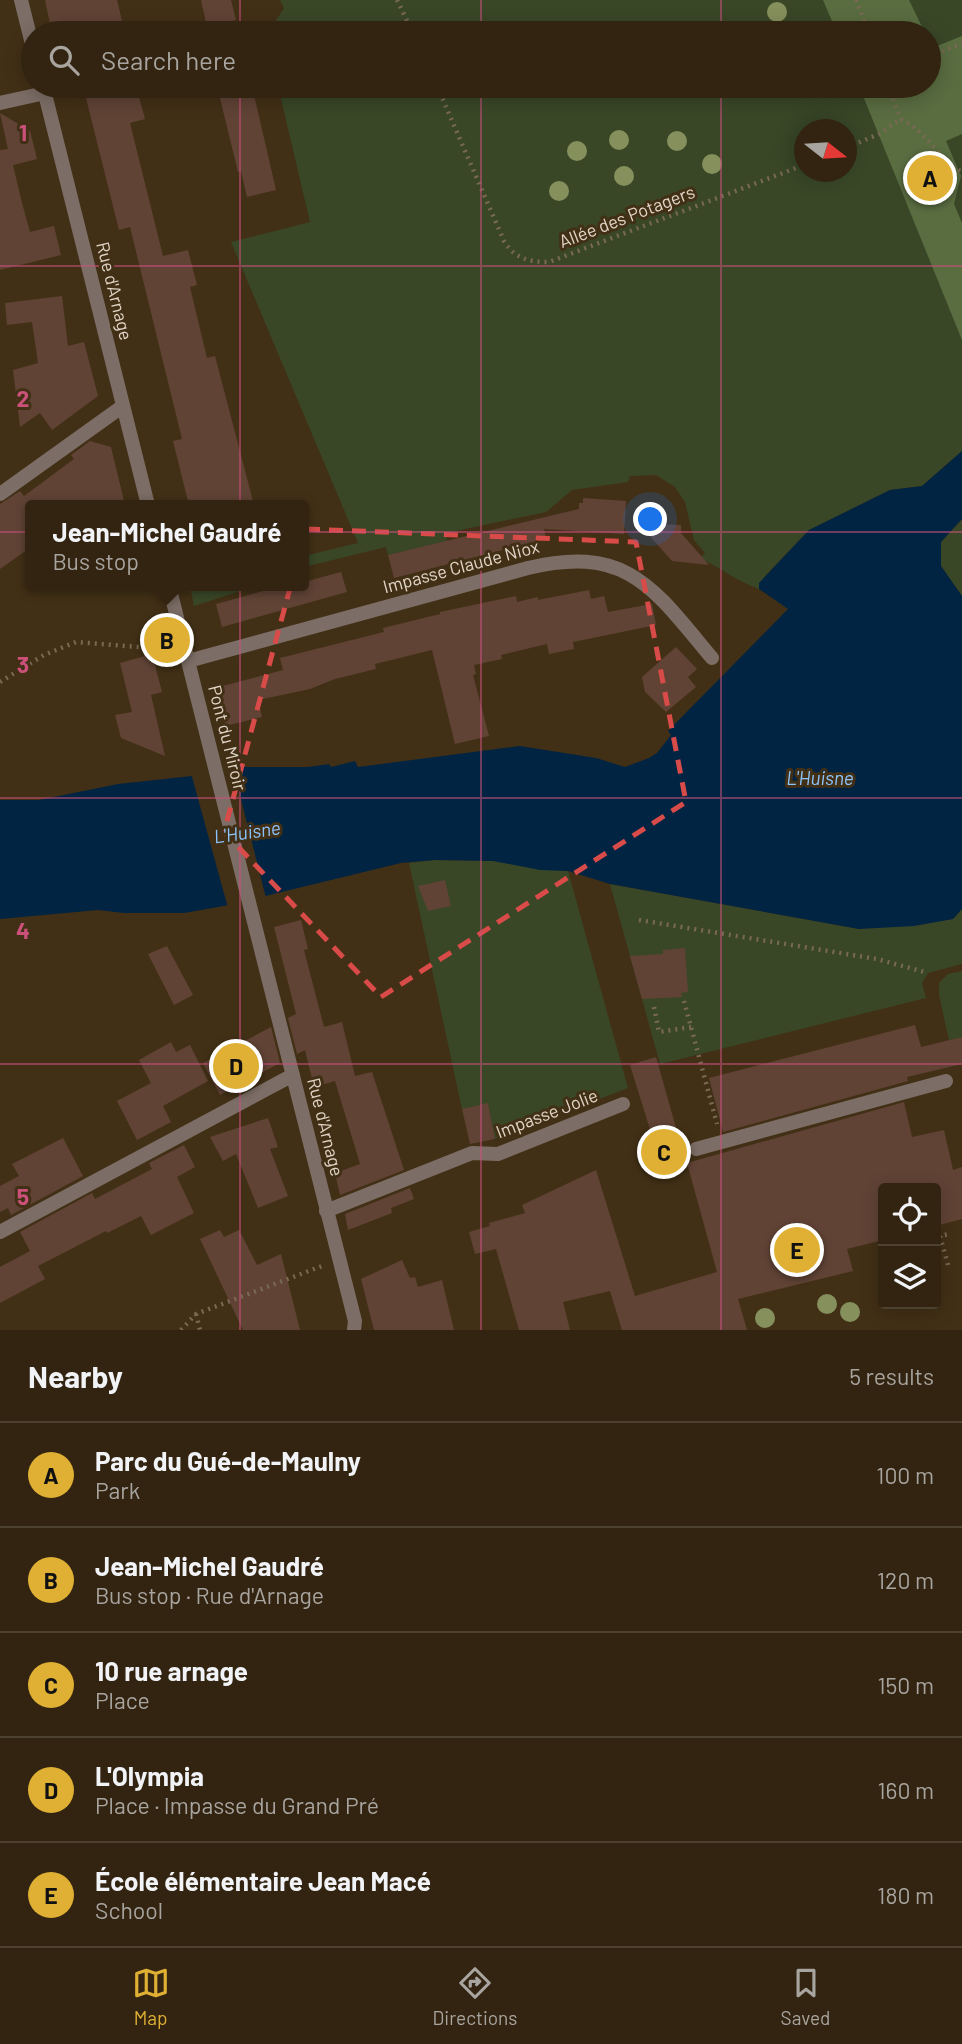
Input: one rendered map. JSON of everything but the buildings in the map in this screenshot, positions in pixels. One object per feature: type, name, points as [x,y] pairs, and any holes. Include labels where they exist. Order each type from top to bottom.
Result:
[{"type":"street","points":[[21,0],[26,21]]},
{"type":"street","points":[[0,103],[21,96]]},
{"type":"street","name":"Rue d'Arnage","points":[[46,98],[147,500]]},
{"type":"street","points":[[0,494],[123,406]]},
{"type":"street","name":"Impasse Claude Niox","points":[[188,662],[528,568],[583,560],[612,566],[643,582],[659,596],[712,659]]},
{"type":"street","points":[[170,591],[188,662]]},
{"type":"street","name":"Pont du Miroir","points":[[188,662],[256,933]]},
{"type":"street","name":"Rue d'Arnage","points":[[256,933],[355,1321],[354,1330]]},
{"type":"street","points":[[0,1231],[292,1076]]},
{"type":"street","points":[[696,1149],[946,1080]]},
{"type":"street","name":"Impasse Jolie","points":[[326,1211],[472,1153],[498,1154],[623,1104]]},
{"type":"path","points":[[397,0],[407,21]]},
{"type":"path","points":[[856,0],[864,21]]},
{"type":"path","points":[[941,52],[962,43]]},
{"type":"path","name":"Allée des Potagers","points":[[442,98],[504,242],[517,256],[529,261],[549,262],[794,169]]},
{"type":"path","points":[[893,98],[901,119],[918,128],[944,161],[960,171]]},
{"type":"path","points":[[857,143],[879,134],[901,119]]},
{"type":"path","points":[[0,682],[44,654],[76,642],[121,647],[188,662]]},
{"type":"path","points":[[639,920],[877,959],[928,973]]},
{"type":"path","points":[[684,1001],[721,1142]]},
{"type":"path","points":[[654,1007],[659,1032],[691,1027]]},
{"type":"path","points":[[948,1265],[940,1236],[949,1234]]},
{"type":"path","points":[[181,1330],[196,1314],[339,1260]]},
{"type":"path","points":[[196,1314],[200,1330]]},
{"type":"highlighted area","points":[[306,529],[636,542],[686,802],[381,997],[224,832]]},
{"type":"green space","points":[[280,0],[962,0],[962,451],[922,486],[890,490],[809,530],[765,576],[759,589],[700,558],[705,553],[694,540],[685,502],[675,487],[656,475],[630,476],[628,482],[572,490],[546,512],[446,533],[447,541],[388,555],[386,547],[309,566],[309,555],[358,543],[231,242],[310,222],[281,98],[941,98],[941,21],[276,21],[284,8]]},
{"type":"green space","points":[[823,0],[909,0],[919,21],[832,21]]},
{"type":"green space","points":[[962,36],[962,134],[946,141],[961,176],[954,204],[962,223],[962,340],[864,98],[941,98],[941,44]]},
{"type":"green space","points":[[962,519],[962,596],[941,566],[941,542]]},
{"type":"green space","points":[[191,591],[240,591],[194,606]]},
{"type":"green space","points":[[435,860],[493,861],[568,871],[628,1088],[495,1139],[488,1104],[462,1109],[409,863]]},
{"type":"green space","points":[[610,884],[859,929],[953,919],[962,909],[962,964],[928,973],[922,983],[926,998],[660,1064]]},
{"type":"green space","points":[[962,971],[962,1037],[949,1040],[939,983],[948,974]]},
{"type":"water","name":"L'Huisne","points":[[962,451],[962,519],[941,542],[941,566],[962,596],[962,909],[953,919],[914,926],[859,929],[610,884],[568,871],[540,870],[493,861],[435,860],[401,863],[224,906],[184,913],[98,910],[0,919],[0,800],[39,800],[118,784],[192,776],[233,767],[308,767],[329,764],[331,767],[355,761],[358,767],[520,746],[596,758],[625,767],[649,758],[657,753],[671,735],[668,731],[788,609],[759,589],[759,583],[809,530],[890,490],[922,486]]},
{"type":"pier","points":[[232,764],[266,898],[228,908],[191,773]]},
{"type":"place","name":"Parc du Gué-de-Maulny","points":[[930,178]]},
{"type":"place","name":"Jean-Michel Gaudré","points":[[167,640]]},
{"type":"place","name":"L'Olympia","points":[[236,1066]]},
{"type":"place","name":"10 rue arnage","points":[[664,1152]]},
{"type":"place","name":"École élémentaire Jean Macé","points":[[797,1250]]}]
